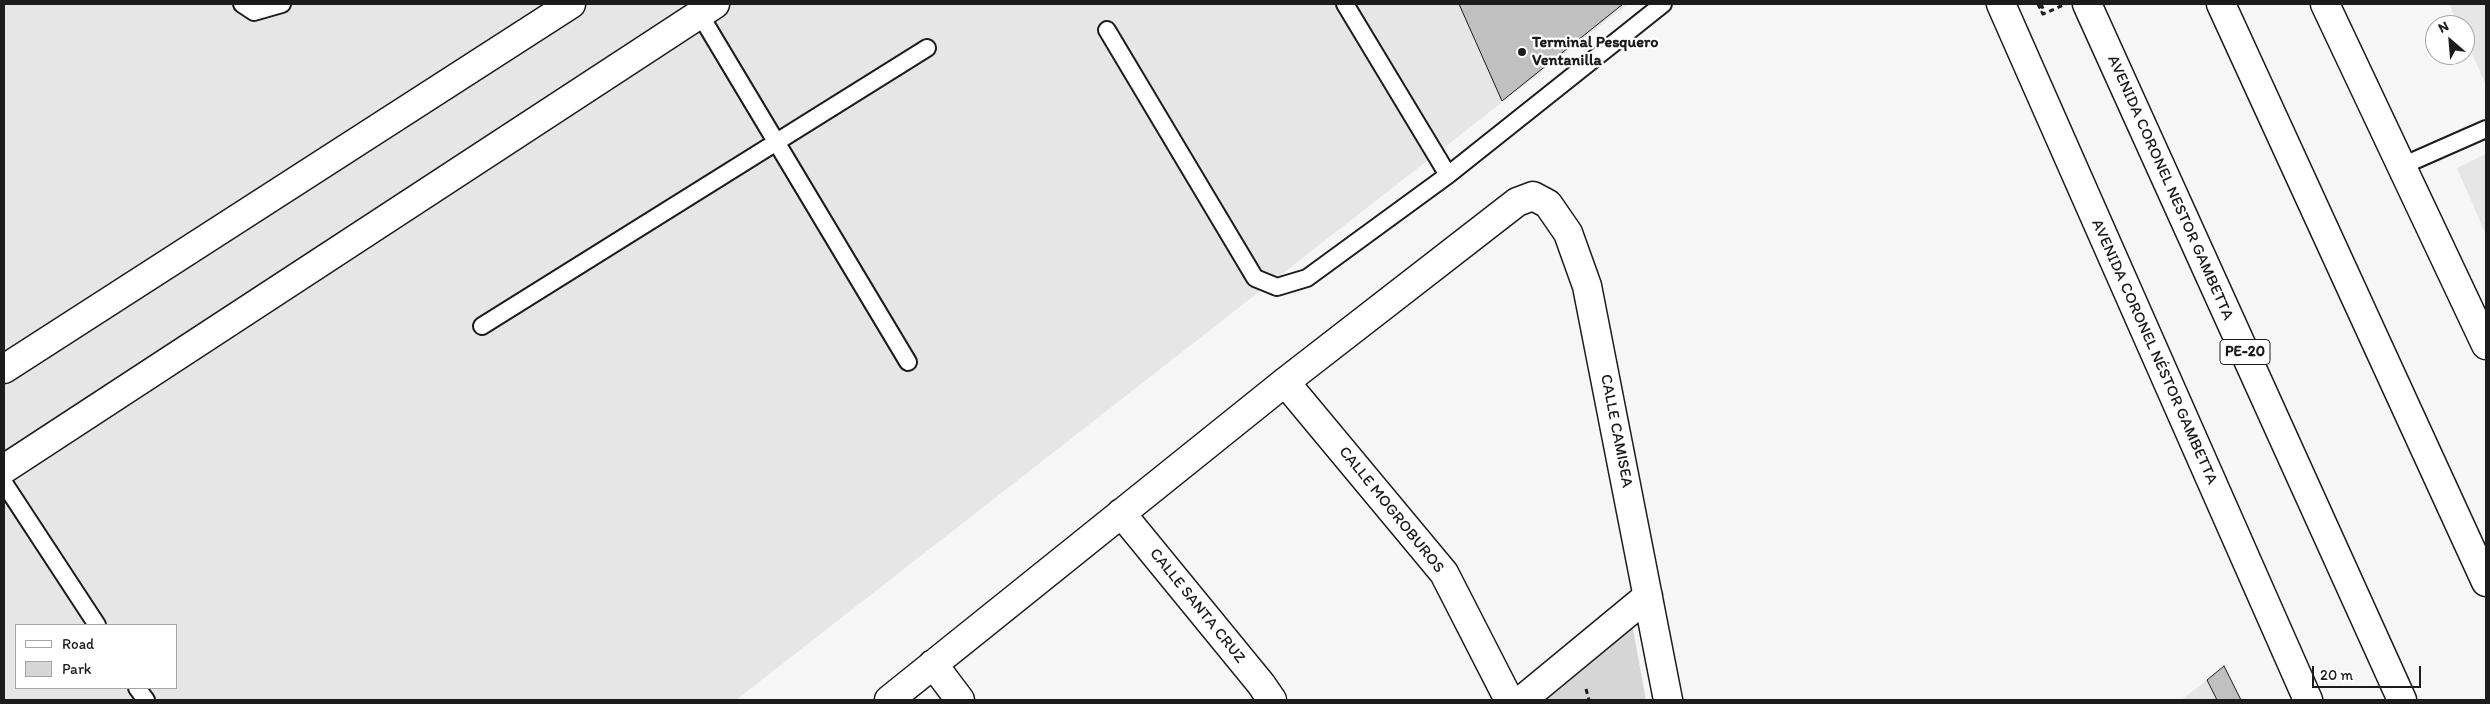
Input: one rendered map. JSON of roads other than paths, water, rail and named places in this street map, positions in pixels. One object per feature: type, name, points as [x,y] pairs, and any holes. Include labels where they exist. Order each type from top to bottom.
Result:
[{"type":"main road","points":[[4,369],[570,4]]},
{"type":"main road","name":"AVENIDA CORONEL NÉSTOR GAMBETTA","points":[[2001,4],[2308,700]]},
{"type":"main road","name":"AVENIDA CORONEL NESTOR GAMBETTA","points":[[2087,4],[2402,700]]},
{"type":"main road","points":[[2221,4],[2486,582]]},
{"type":"main road","points":[[2325,4],[2486,345]]},
{"type":"main road","points":[[4,469],[703,7]]},
{"type":"main road","name":"CALLE CAMISEA","points":[[1285,382],[1517,202],[1533,196],[1548,204],[1568,233],[1587,286],[1668,700]]},
{"type":"main road","points":[[889,700],[1285,382]]},
{"type":"main road","name":"CALLE MOGROBUROS","points":[[1285,382],[1444,573],[1509,700]]},
{"type":"main road","name":"CALLE SANTA CRUZ","points":[[1121,514],[1261,684],[1272,700]]},
{"type":"main road","points":[[1522,700],[1648,596]]},
{"type":"main road","points":[[934,664],[960,700]]},
{"type":"lane","points":[[242,4],[254,12],[282,4]]},
{"type":"lane","points":[[1346,4],[1448,175]]},
{"type":"lane","points":[[1107,30],[1255,278],[1277,287],[1307,278],[1448,175],[1663,4]]},
{"type":"lane","points":[[703,7],[776,142],[908,362]]},
{"type":"lane","points":[[482,326],[927,48]]},
{"type":"lane","points":[[2402,166],[2486,129]]},
{"type":"lane","points":[[4,483],[96,624]]},
{"type":"lane","points":[[139,689],[146,700]]},
{"type":"place","name":"Terminal Pesquero Ventanilla","points":[[1522,52]]}]
